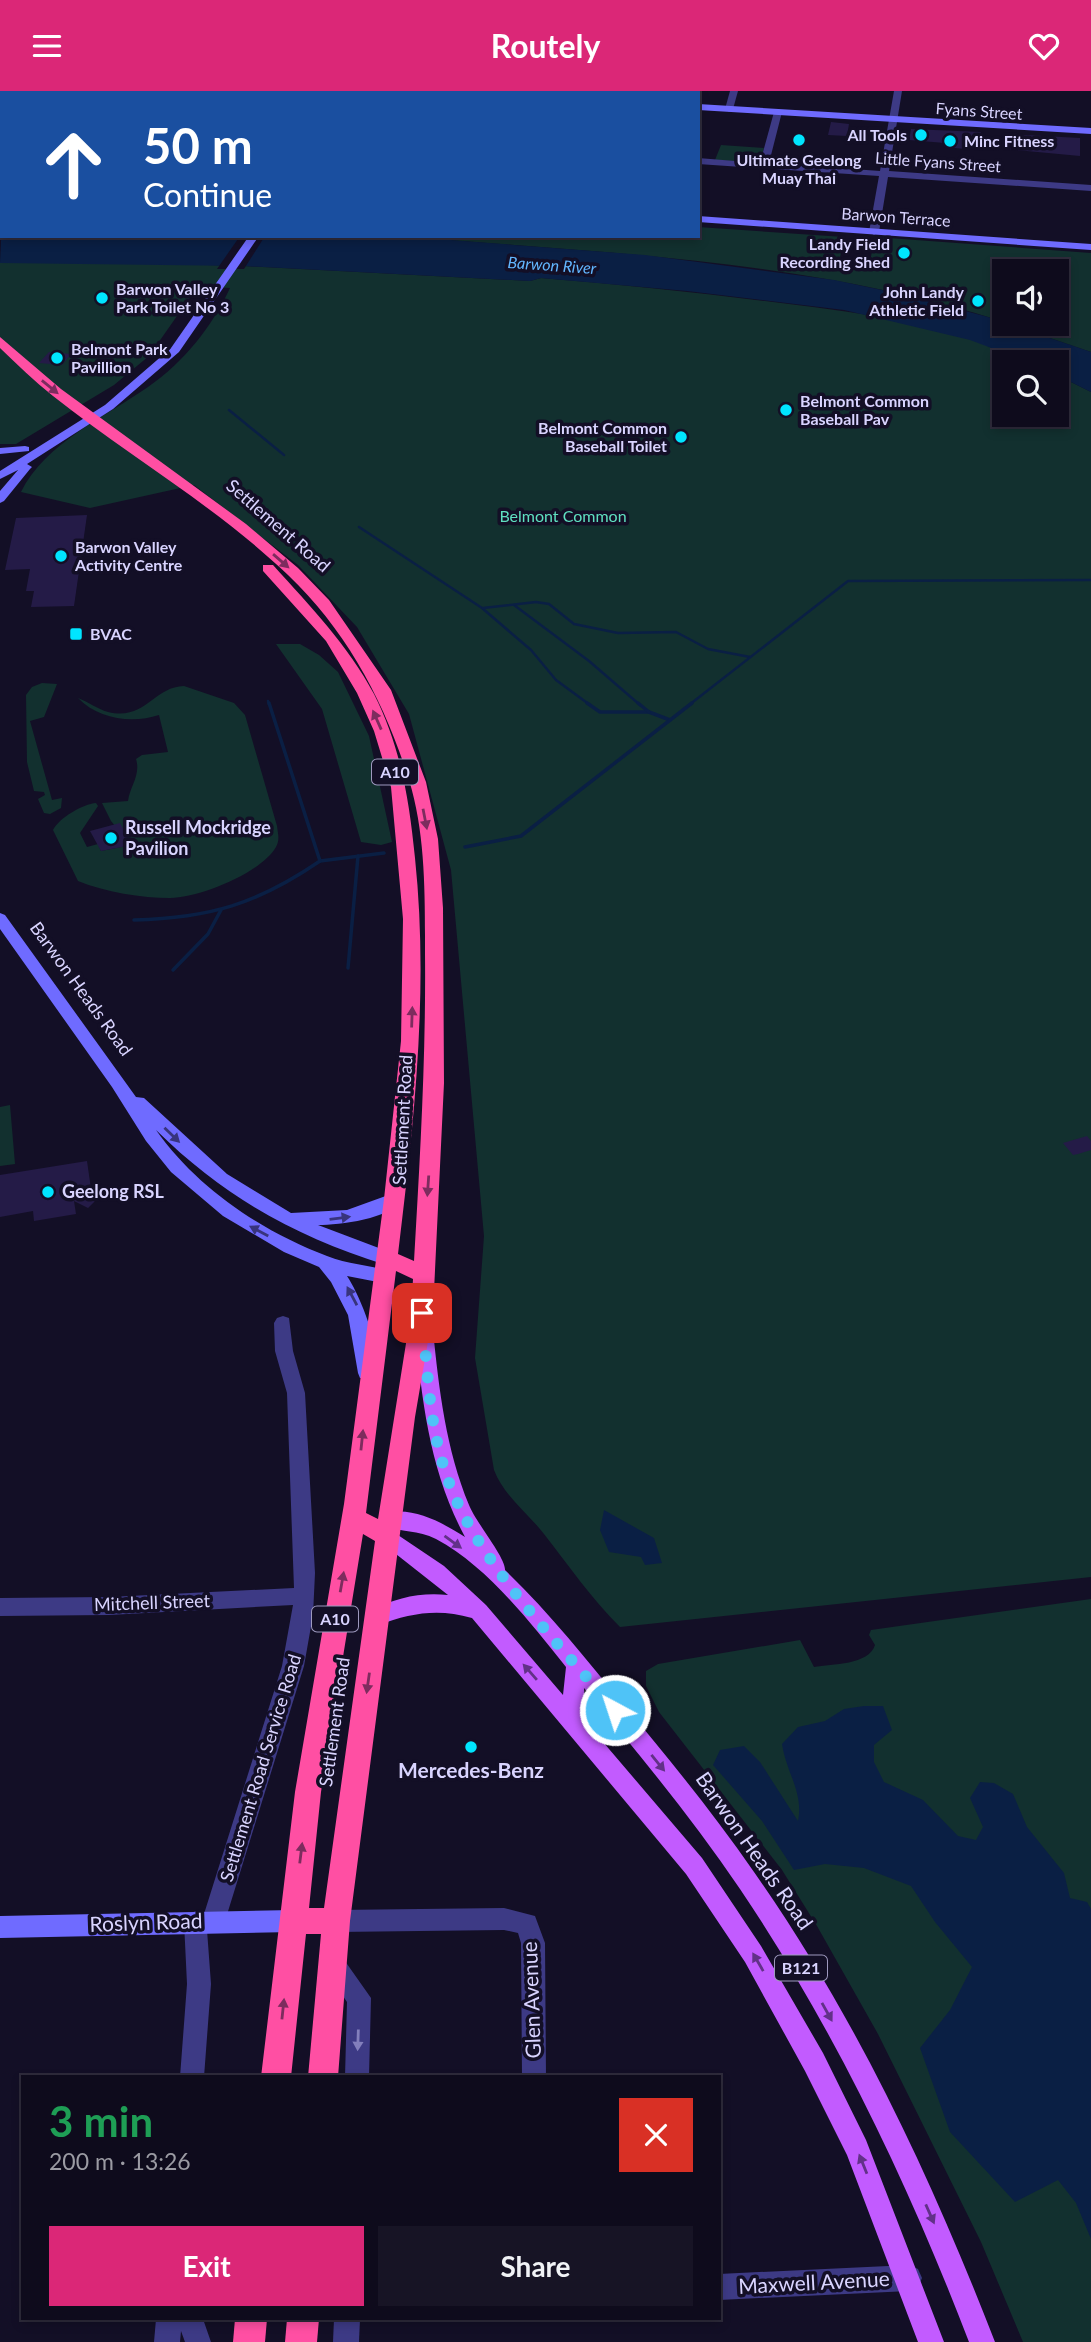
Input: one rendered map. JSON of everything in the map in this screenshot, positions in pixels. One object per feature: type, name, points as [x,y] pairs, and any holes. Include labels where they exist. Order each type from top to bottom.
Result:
[{"type":"highway","name":"Settlement Road","points":[[0,341],[56,392],[248,550],[307,608],[350,666],[382,731],[399,787],[408,848],[412,919],[411,1041],[354,1517],[318,1722],[276,2075]]},
{"type":"highway","name":"Settlement Road","points":[[11,371],[262,544],[324,603],[349,635],[383,690],[418,782],[429,839],[433,894],[434,1095],[422,1313],[337,1921],[323,2075]]},
{"type":"highway","points":[[385,1267],[422,1275]]},
{"type":"highway","name":"B121","points":[[354,1517],[390,1528]]},
{"type":"highway","points":[[293,1921],[337,1921]]},
{"type":"highway","points":[[248,2342],[251,2320]]},
{"type":"highway","points":[[301,2342],[303,2320]]},
{"type":"main road","name":"B121","points":[[422,1313],[433,1417],[445,1472],[475,1536],[527,1605]]},
{"type":"main road","name":"Barwon Heads Road","points":[[390,1528],[419,1523],[442,1533],[493,1573],[527,1605],[670,1777],[768,1911],[888,2123],[948,2254],[982,2342]]},
{"type":"main road","name":"B121","points":[[390,1528],[478,1611],[575,1723],[694,1866],[753,1954],[814,2061],[851,2136],[909,2278],[931,2342]]},
{"type":"main road","points":[[378,1616],[399,1607],[426,1602],[445,1602],[478,1611]]},
{"type":"main road","points":[[575,1723],[573,1688],[577,1664]]},
{"type":"street","points":[[729,109],[734,91]]},
{"type":"street","points":[[874,232],[898,91]]},
{"type":"street","name":"Fyans Street","points":[[700,107],[1091,131]]},
{"type":"street","points":[[764,165],[778,112]]},
{"type":"street","name":"Little Fyans Street","points":[[700,161],[1091,188]]},
{"type":"street","name":"Barwon Terrace","points":[[700,219],[1091,247]]},
{"type":"street","points":[[0,475],[52,444],[122,395],[175,350],[253,238]]},
{"type":"street","points":[[0,464],[122,395]]},
{"type":"street","points":[[0,499],[16,477],[52,444]]},
{"type":"street","points":[[0,451],[25,449]]},
{"type":"street","name":"Barwon Heads Road","points":[[0,918],[123,1088],[159,1147],[194,1185],[247,1224],[321,1259],[361,1273],[385,1267]]},
{"type":"street","name":"Barwon Heads Road","points":[[123,1088],[216,1174],[282,1216],[385,1267]]},
{"type":"street","points":[[194,1185],[216,1174]]},
{"type":"street","points":[[282,1216],[327,1220],[354,1216],[373,1211],[394,1199]]},
{"type":"street","points":[[321,1259],[341,1278],[359,1310],[368,1387]]},
{"type":"street","name":"Settlement Road Service Road","points":[[205,1921],[293,1666],[304,1596],[296,1394],[284,1351],[283,1322]]},
{"type":"street","name":"Mitchell Street","points":[[0,1607],[109,1606],[304,1596]]},
{"type":"street","name":"Glen Avenue","points":[[337,1921],[504,1919],[527,1924],[533,1943],[534,2075]]},
{"type":"street","points":[[192,2075],[199,1994],[199,1965],[194,1937],[205,1921]]},
{"type":"street","name":"Roslyn Road","points":[[0,1927],[293,1921]]},
{"type":"street","points":[[332,1962],[359,1998],[356,2075]]},
{"type":"street","name":"Maxwell Avenue","points":[[721,2287],[909,2278]]},
{"type":"street","points":[[167,2342],[169,2320]]},
{"type":"street","points":[[190,2320],[198,2342]]},
{"type":"street","points":[[346,2342],[348,2320]]},
{"type":"green space","points":[[721,145],[764,148],[760,163],[715,160]]},
{"type":"green space","points":[[700,227],[844,237],[839,263],[869,266],[875,237],[1091,253],[1091,352],[1044,336],[1069,336],[1069,259],[992,259],[992,319],[856,284],[704,262],[424,238],[700,238]]},
{"type":"green space","name":"Belmont Common","points":[[101,262],[244,266],[530,281],[541,278],[799,305],[933,328],[1000,350],[992,350],[992,427],[1069,427],[1069,381],[1091,392],[1091,1577],[620,1627],[609,1616],[504,1488],[494,1470],[475,1358],[484,1236],[451,870],[409,714],[357,627],[298,565],[194,485],[90,508],[21,492],[45,459],[60,445],[148,387],[174,366],[196,343],[230,288],[198,286],[149,356],[114,385],[16,444],[0,444],[0,263]]},
{"type":"green space","points":[[276,644],[300,644],[319,655],[338,672],[369,736],[392,842],[381,845],[361,842],[322,709]]},
{"type":"green space","points":[[42,683],[57,684],[44,717],[30,721],[52,800],[62,798],[61,808],[50,814],[44,813],[38,799],[45,795],[44,792],[34,791],[27,762],[26,695],[32,687]]},
{"type":"green space","points":[[184,686],[234,703],[245,715],[277,826],[276,847],[268,857],[244,875],[212,889],[182,897],[136,896],[78,881],[53,830],[56,825],[72,812],[96,803],[98,806],[80,833],[87,847],[98,844],[101,851],[131,845],[111,821],[102,803],[128,801],[136,775],[136,759],[142,755],[168,752],[159,715],[138,719],[116,718],[95,711],[78,698],[104,711],[121,714],[141,708],[173,688]]},
{"type":"green space","points":[[10,1105],[15,1164],[0,1166],[0,1107]]},
{"type":"green space","points":[[1091,1599],[1091,2342],[1023,2342],[981,2242],[878,2034],[782,1870],[659,1712],[646,1686],[646,1671],[658,1664],[800,1640],[814,1667],[840,1664],[858,1660],[871,1652],[875,1645],[869,1635],[871,1630]]},
{"type":"water","name":"Barwon River","points":[[1,238],[424,238],[645,255],[834,280],[901,294],[992,318],[992,336],[1044,336],[1091,352],[1091,392],[1069,381],[1069,350],[997,350],[970,340],[844,310],[687,291],[541,278],[530,281],[244,266],[0,263]]},
{"type":"water","points":[[604,1510],[654,1538],[662,1563],[645,1565],[641,1557],[609,1552],[600,1530]]},
{"type":"water","points":[[883,1706],[892,1730],[874,1745],[874,1762],[884,1782],[923,1800],[958,1836],[976,1840],[983,1827],[970,1798],[980,1782],[994,1783],[1013,1794],[1027,1827],[1064,1873],[1070,1898],[1087,1902],[1091,1909],[1091,2239],[1076,2203],[1058,2180],[1015,2202],[950,2132],[920,2048],[950,2010],[972,1967],[935,1922],[911,1886],[864,1868],[825,1864],[794,1870],[762,1821],[713,1765],[720,1750],[744,1746],[760,1762],[798,1821],[799,1801],[782,1744],[798,1727],[825,1721],[844,1709]]},
{"type":"pier","points":[[239,238],[264,238],[244,269],[217,269]]},
{"type":"building","points":[[831,122],[849,124],[847,136],[828,135]]},
{"type":"building","points":[[911,129],[981,132],[980,145],[967,144],[966,149],[944,147],[945,143],[909,140]]},
{"type":"building","points":[[1006,134],[1080,138],[1080,156],[1005,149]]},
{"type":"building","name":"Belmont Park Pavillion","points":[[49,352],[71,354],[62,365],[39,363]]},
{"type":"building","name":"Barwon Valley Activity Centre","points":[[87,515],[74,606],[31,607],[34,591],[26,591],[30,569],[5,570],[16,518]]},
{"type":"building","name":"Russell Mockridge Pavilion","points":[[120,823],[132,845],[101,851],[90,831]]},
{"type":"building","points":[[1087,1136],[1091,1141],[1091,1150],[1078,1154],[1073,1155],[1063,1143]]},
{"type":"building","name":"Geelong RSL","points":[[87,1161],[91,1189],[102,1194],[88,1208],[74,1201],[76,1214],[34,1221],[33,1211],[0,1217],[0,1175]]},
{"type":"waterway","points":[[229,410],[284,455]]},
{"type":"waterway","points":[[359,527],[482,608],[531,650],[556,680],[590,705]]},
{"type":"waterway","points":[[689,705],[848,581],[1091,580]]},
{"type":"waterway","points":[[483,608],[536,602],[549,604],[574,624],[618,633],[676,632],[708,649],[750,657]]},
{"type":"waterway","points":[[514,605],[589,661],[640,705]]},
{"type":"waterway","points":[[268,701],[269,705]]},
{"type":"waterway","points":[[269,703],[320,861]]},
{"type":"waterway","points":[[587,703],[600,712],[649,712]]},
{"type":"waterway","points":[[638,703],[649,712]]},
{"type":"waterway","points":[[465,847],[521,836],[692,703]]},
{"type":"waterway","points":[[649,712],[670,720]]},
{"type":"waterway","points":[[358,856],[384,853]]},
{"type":"waterway","points":[[320,861],[358,856]]},
{"type":"waterway","points":[[348,968],[358,856]]},
{"type":"waterway","points":[[134,920],[186,916],[232,906],[275,888],[320,861]]},
{"type":"waterway","points":[[173,970],[208,934],[221,910]]},
{"type":"place","name":"All Tools","points":[[921,135]]},
{"type":"place","name":"Ultimate Geelong Muay Thai","points":[[799,140]]},
{"type":"place","name":"Minc Fitness","points":[[950,141]]},
{"type":"place","name":"Landy Field Recording Shed","points":[[904,253]]},
{"type":"place","name":"Barwon Valley Park Toilet No 3","points":[[102,298]]},
{"type":"place","name":"John Landy Athletic Field","points":[[978,301]]},
{"type":"place","name":"Belmont Park Pavillion","points":[[57,358]]},
{"type":"place","name":"Belmont Common Baseball Pav","points":[[786,410]]},
{"type":"place","name":"Belmont Common Baseball Toilet","points":[[681,437]]},
{"type":"place","name":"Barwon Valley Activity Centre","points":[[61,556]]},
{"type":"place","name":"BVAC","points":[[76,634]]},
{"type":"place","name":"Russell Mockridge Pavilion","points":[[111,838]]},
{"type":"place","name":"Geelong RSL","points":[[48,1192]]},
{"type":"place","name":"Mercedes-Benz","points":[[471,1747]]},
{"type":"route","points":[[422,1313],[437,1440],[455,1497],[490,1560],[615,1710]]}]
